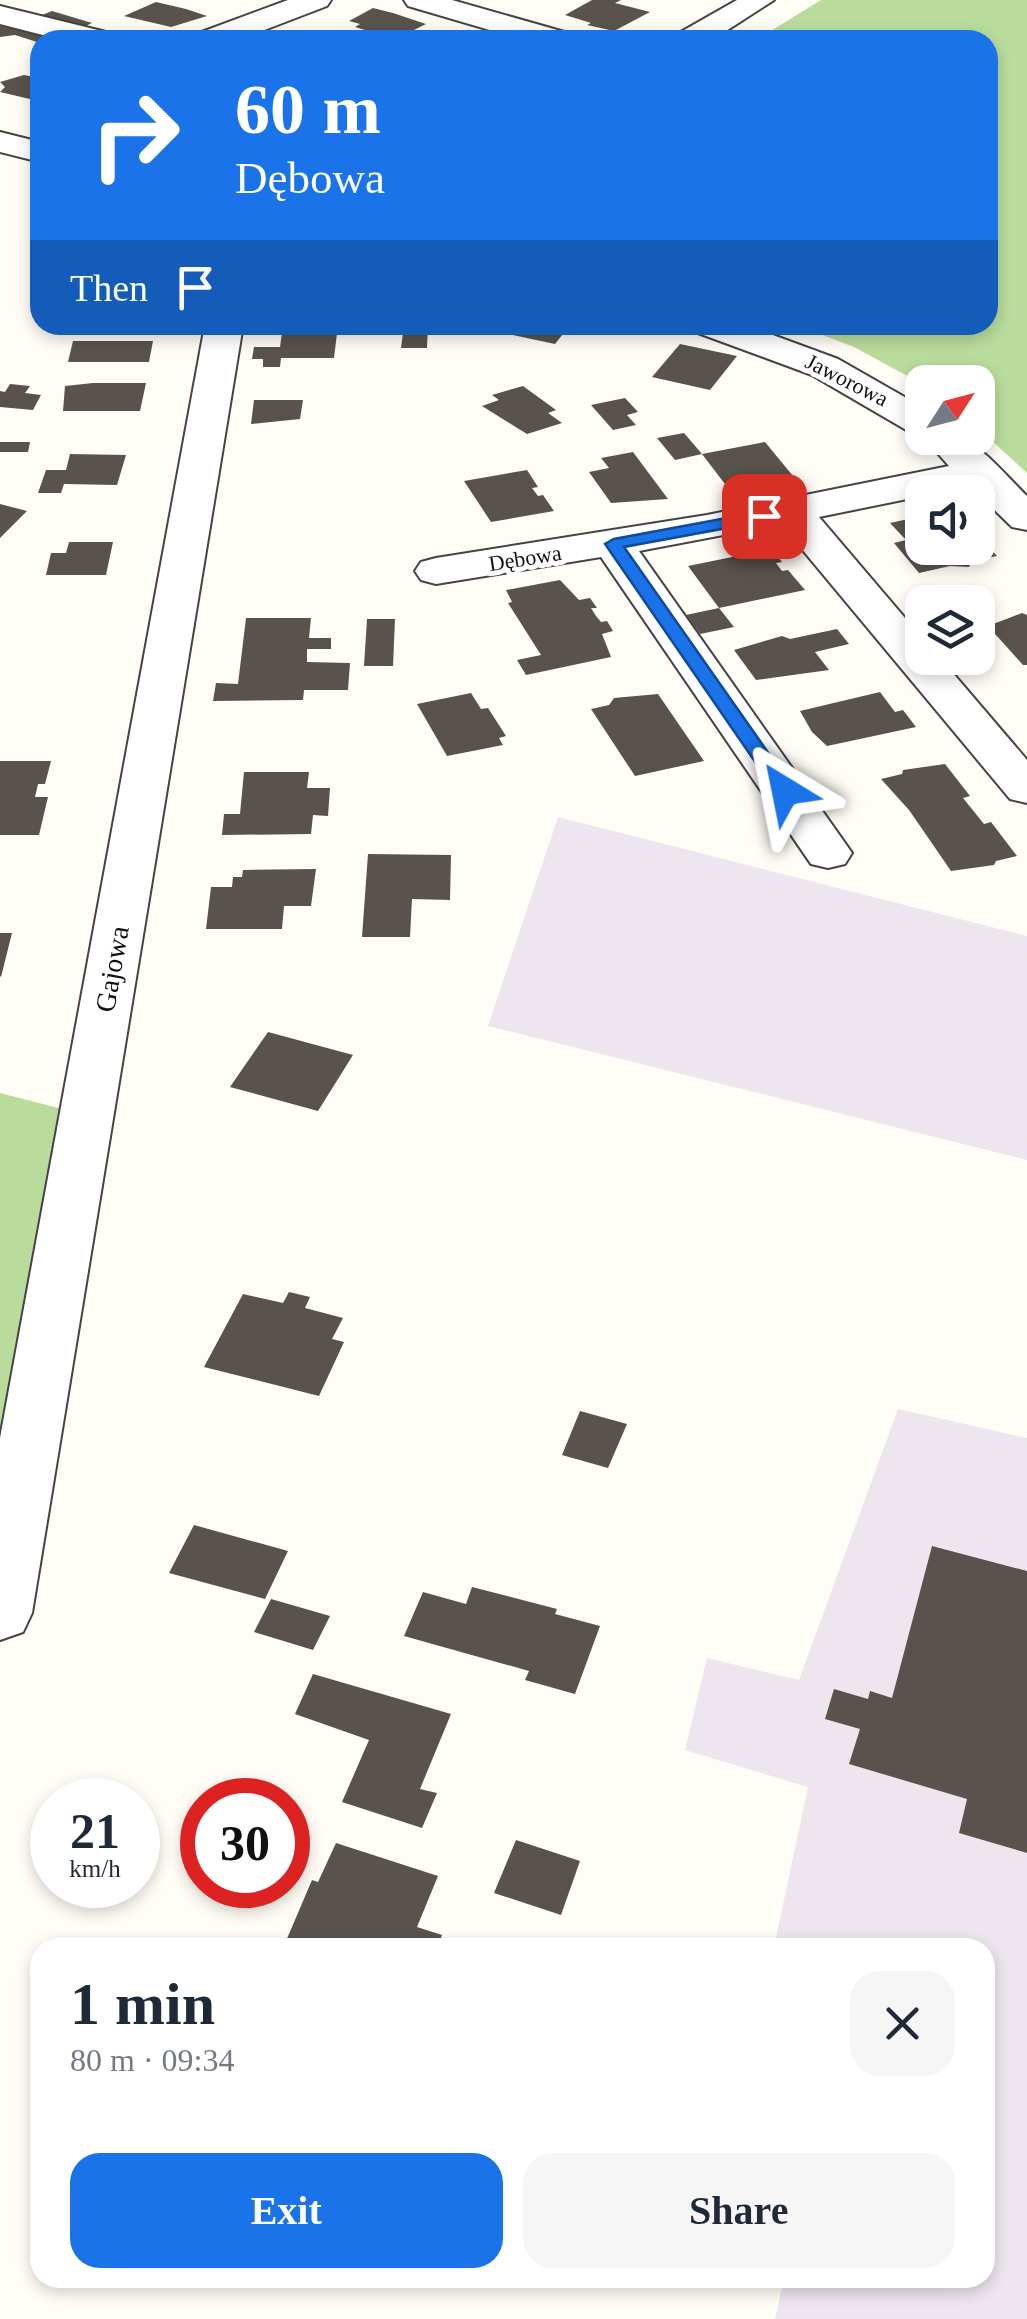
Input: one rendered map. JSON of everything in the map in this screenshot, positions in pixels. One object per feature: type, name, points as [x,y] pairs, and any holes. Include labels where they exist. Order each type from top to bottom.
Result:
[{"type":"street","points":[[236,30],[316,0]]},
{"type":"street","points":[[419,0],[522,30]]},
{"type":"street","points":[[707,30],[759,0]]},
{"type":"street","points":[[0,15],[59,30]]},
{"type":"street","points":[[0,142],[30,150]]},
{"type":"street","name":"Gajowa","points":[[0,1613],[222,335]]},
{"type":"street","name":"Jaworowa","points":[[738,335],[826,367],[905,413]]},
{"type":"street","points":[[962,455],[1027,518]]},
{"type":"street","name":"Dębowa","points":[[436,571],[614,544],[982,472]]},
{"type":"street","points":[[792,511],[1027,790]]},
{"type":"street","points":[[614,544],[828,853]]},
{"type":"shaded area","points":[[558,817],[1027,936],[1027,1160],[488,1026]]},
{"type":"shaded area","points":[[898,1409],[1027,1438],[1027,2319],[775,2319],[782,2288],[995,2288],[995,1938],[776,1938],[808,1787],[685,1750],[707,1658],[799,1680]]},
{"type":"green space","points":[[821,0],[1027,0],[1027,473],[995,444],[995,365],[905,365],[905,375],[822,335],[998,335],[998,30],[772,30]]},
{"type":"green space","points":[[0,1093],[82,1114],[0,1550]]},
{"type":"building","points":[[592,0],[621,0],[615,3],[650,12],[616,30],[587,25],[591,23],[565,15]]},
{"type":"building","points":[[156,2],[207,16],[171,27],[124,16]]},
{"type":"building","points":[[373,8],[426,24],[414,30],[365,30],[349,21]]},
{"type":"building","points":[[52,11],[92,23],[72,30],[35,18]]},
{"type":"building","points":[[0,18],[38,30],[30,30],[30,40],[15,35],[0,37]]},
{"type":"building","points":[[30,76],[30,99],[0,92],[5,87],[0,82]]},
{"type":"building","points":[[282,335],[337,335],[334,358],[281,358],[280,367],[263,367],[263,359],[252,359],[254,347],[280,347]]},
{"type":"building","points":[[403,335],[428,335],[427,348],[401,348]]},
{"type":"building","points":[[513,335],[562,335],[555,344]]},
{"type":"building","points":[[73,341],[153,341],[149,362],[68,362]]},
{"type":"building","points":[[680,344],[737,356],[710,390],[652,377]]},
{"type":"building","points":[[146,383],[140,411],[63,411],[65,386]]},
{"type":"building","points":[[10,384],[30,386],[25,393],[41,395],[33,410],[0,407],[0,391],[5,392]]},
{"type":"building","points":[[523,386],[556,410],[548,413],[562,423],[527,434],[482,406],[499,400],[492,395]]},
{"type":"building","points":[[625,398],[638,412],[627,415],[636,425],[613,430],[591,405]]},
{"type":"building","points":[[254,400],[303,400],[300,419],[251,424]]},
{"type":"building","points":[[684,433],[702,454],[675,460],[657,438]]},
{"type":"building","points":[[0,442],[30,442],[28,452],[0,452]]},
{"type":"building","points":[[765,442],[793,476],[728,488],[702,454]]},
{"type":"building","points":[[633,452],[668,499],[611,503],[589,472],[609,468],[601,458]]},
{"type":"building","points":[[70,454],[126,455],[117,485],[64,484],[61,493],[38,493],[46,470],[66,470]]},
{"type":"building","points":[[527,470],[538,487],[532,488],[538,496],[543,495],[554,511],[491,522],[464,481]]},
{"type":"building","points":[[0,504],[27,511],[0,538]]},
{"type":"building","points":[[905,520],[905,539],[890,523]]},
{"type":"building","points":[[905,540],[905,556],[894,543]]},
{"type":"building","points":[[69,542],[113,542],[106,575],[46,575],[51,553],[66,553]]},
{"type":"building","points":[[772,549],[782,562],[776,563],[782,571],[788,570],[805,590],[719,608],[688,566]]},
{"type":"building","points":[[912,565],[970,565],[950,566],[919,573]]},
{"type":"building","points":[[560,580],[579,600],[590,598],[597,608],[591,608],[596,616],[601,622],[607,621],[613,631],[602,634],[611,657],[526,675],[517,660],[541,655],[508,603],[512,602],[506,590]]},
{"type":"building","points":[[719,608],[734,627],[700,634],[686,615]]},
{"type":"building","points":[[1022,613],[1027,615],[1027,665],[995,634],[995,623]]},
{"type":"building","points":[[246,618],[311,618],[309,638],[331,638],[331,649],[307,649],[307,662],[350,663],[348,690],[304,690],[303,700],[213,701],[216,683],[238,684]]},
{"type":"building","points":[[367,619],[395,619],[393,666],[364,666]]},
{"type":"building","points":[[837,629],[849,644],[815,652],[829,670],[756,680],[734,650],[782,636],[790,639]]},
{"type":"building","points":[[880,692],[895,712],[903,710],[916,727],[827,746],[812,732],[800,711]]},
{"type":"building","points":[[471,693],[481,709],[488,708],[506,736],[499,738],[503,745],[447,756],[417,704]]},
{"type":"building","points":[[658,694],[704,761],[635,776],[591,709],[609,705],[614,698]]},
{"type":"building","points":[[0,761],[51,761],[45,784],[38,784],[35,797],[48,797],[39,835],[0,835]]},
{"type":"building","points":[[945,764],[970,796],[963,798],[984,824],[991,822],[1017,856],[994,865],[951,871],[909,810],[881,779],[902,774],[903,770]]},
{"type":"building","points":[[244,772],[309,772],[307,788],[330,788],[328,816],[313,815],[311,834],[222,835],[224,814],[240,814]]},
{"type":"building","points":[[368,854],[451,855],[450,900],[412,899],[410,937],[362,937]]},
{"type":"building","points":[[316,869],[311,906],[284,906],[282,929],[206,929],[211,887],[232,887],[233,877],[242,877],[243,870]]},
{"type":"building","points":[[0,933],[12,933],[1,977],[0,976]]},
{"type":"building","points":[[268,1032],[353,1055],[318,1111],[230,1087]]},
{"type":"building","points":[[289,1292],[310,1297],[305,1308],[343,1318],[332,1339],[344,1342],[319,1396],[204,1367],[243,1294],[283,1303]]},
{"type":"building","points":[[580,1411],[627,1424],[608,1468],[562,1455]]},
{"type":"building","points":[[194,1525],[288,1551],[265,1599],[169,1573]]},
{"type":"building","points":[[932,1546],[1027,1571],[1027,1853],[959,1833],[967,1799],[849,1764],[860,1729],[825,1719],[834,1689],[868,1699],[870,1691],[892,1698]]},
{"type":"building","points":[[472,1587],[557,1609],[555,1614],[600,1626],[575,1694],[525,1680],[529,1671],[404,1636],[423,1592],[466,1604]]},
{"type":"building","points":[[271,1599],[330,1616],[313,1650],[254,1632]]},
{"type":"building","points":[[313,1674],[451,1714],[420,1789],[437,1793],[422,1828],[342,1802],[369,1740],[295,1714]]},
{"type":"building","points":[[516,1840],[580,1861],[561,1915],[494,1893]]},
{"type":"building","points":[[336,1843],[438,1876],[417,1927],[442,1935],[441,1938],[287,1938],[300,1908],[310,1908],[312,1880],[318,1882]]},
{"type":"route","points":[[764,516],[614,544],[785,791]]}]
